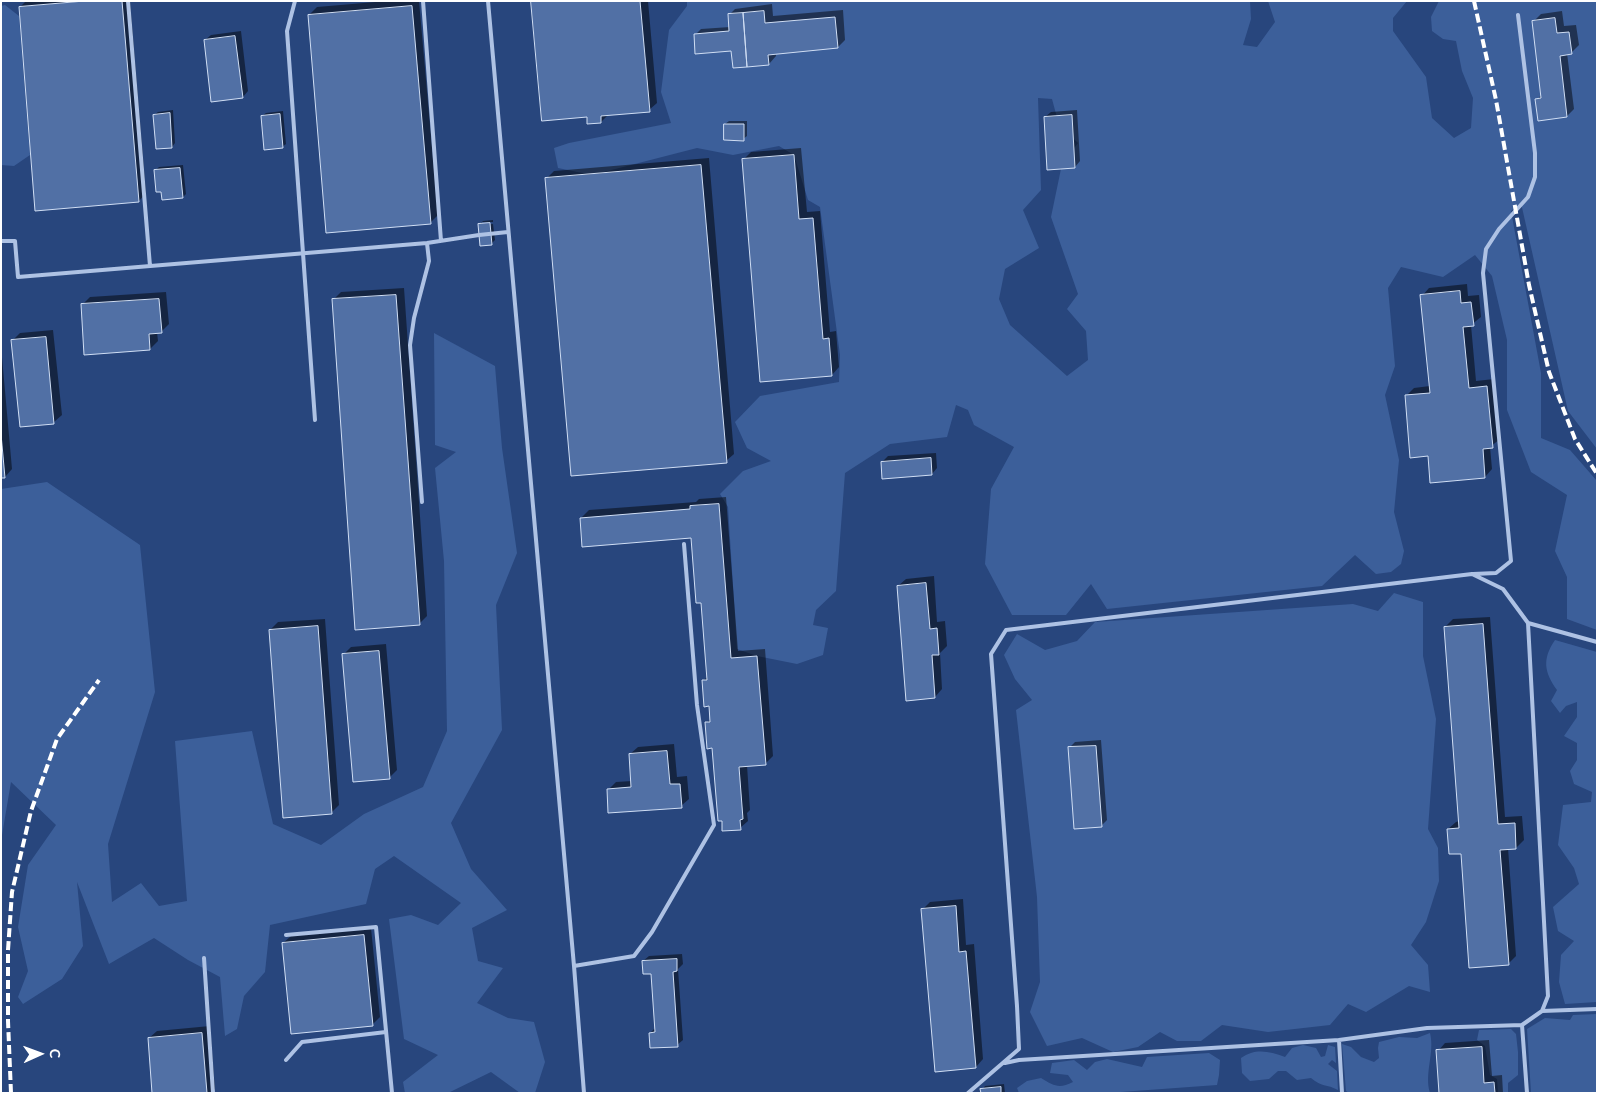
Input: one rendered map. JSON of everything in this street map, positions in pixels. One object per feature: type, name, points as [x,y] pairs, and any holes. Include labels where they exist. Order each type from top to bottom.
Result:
[{"type":"lane","points":[[128,1],[150,266]]},
{"type":"lane","points":[[295,1],[287,31],[315,420]]},
{"type":"lane","points":[[423,1],[441,240]]},
{"type":"lane","points":[[488,1],[584,1093]]},
{"type":"lane","points":[[968,1093],[1019,1049],[1018,1006],[991,654],[1006,630],[1472,574],[1496,573],[1511,560],[1484,273],[1486,249],[1499,229],[1528,198],[1535,177],[1535,153],[1518,15]]},
{"type":"lane","points":[[1,242],[15,241],[18,277],[428,243],[508,232]]},
{"type":"lane","points":[[422,502],[410,345],[414,318],[428,261],[428,243]]},
{"type":"lane","points":[[574,966],[634,956],[652,932],[714,826],[697,705],[684,544]]},
{"type":"lane","points":[[1472,574],[1503,589],[1528,623],[1548,996],[1542,1012]]},
{"type":"lane","points":[[1528,623],[1597,642]]},
{"type":"lane","points":[[286,935],[376,927],[392,1093]]},
{"type":"lane","points":[[204,958],[212,1093]]},
{"type":"lane","points":[[1003,1063],[1019,1060],[1339,1040],[1427,1028],[1522,1025],[1542,1012],[1597,1009]]},
{"type":"lane","points":[[1522,1025],[1527,1093]]},
{"type":"lane","points":[[286,1060],[302,1042],[386,1032]]},
{"type":"lane","points":[[1339,1040],[1342,1093]]},
{"type":"shaded area","points":[[687,1],[1250,1],[1251,19],[1243,45],[1257,47],[1275,22],[1268,1],[1407,1],[1393,18],[1393,31],[1426,77],[1432,118],[1454,138],[1471,128],[1473,98],[1462,71],[1456,41],[1443,39],[1432,31],[1431,17],[1439,1],[1597,1],[1597,449],[1568,411],[1521,203],[1511,211],[1541,373],[1541,438],[1570,450],[1597,481],[1597,630],[1567,619],[1567,577],[1555,551],[1567,495],[1531,472],[1507,410],[1507,340],[1492,276],[1475,255],[1443,277],[1401,267],[1388,288],[1395,366],[1385,395],[1399,460],[1394,512],[1404,551],[1401,564],[1391,572],[1376,574],[1355,555],[1322,586],[1107,609],[1091,584],[1066,615],[1012,615],[985,564],[991,489],[1014,447],[974,425],[968,410],[956,405],[947,437],[890,444],[845,473],[836,591],[816,610],[813,625],[828,628],[823,655],[797,664],[757,656],[737,649],[728,507],[720,494],[743,471],[771,461],[747,448],[735,422],[760,396],[839,382],[840,355],[820,207],[808,200],[794,155],[779,146],[733,155],[697,148],[592,175],[558,168],[554,148],[569,143],[671,123],[661,92],[669,30],[687,6]],"holes":[[[1038,98],[1052,99],[1059,125],[1078,143],[1062,164],[1051,217],[1078,294],[1067,309],[1086,331],[1088,360],[1067,376],[1010,325],[999,299],[1005,269],[1039,248],[1023,210],[1041,190]]]},
{"type":"shaded area","points":[[5,5],[19,16],[30,155],[14,166],[1,165],[1,6]]},
{"type":"shaded area","points":[[434,333],[495,366],[502,448],[517,553],[496,605],[502,730],[451,823],[471,869],[507,910],[472,928],[478,961],[503,968],[477,1003],[508,1018],[534,1022],[545,1062],[535,1093],[520,1093],[491,1072],[448,1093],[405,1093],[403,1082],[438,1055],[404,1039],[389,919],[411,915],[438,925],[461,903],[394,856],[375,869],[366,904],[270,925],[265,972],[244,996],[237,1029],[225,1036],[220,977],[188,960],[154,938],[109,964],[77,882],[83,946],[62,979],[23,1004],[18,997],[28,971],[18,927],[28,865],[56,825],[11,782],[1,841],[1,489],[47,482],[140,545],[155,692],[108,844],[112,902],[141,883],[159,906],[187,901],[175,741],[252,731],[273,824],[321,845],[364,814],[423,787],[447,731],[444,561],[435,468],[456,452],[435,445]]},
{"type":"shaded area","points":[[1394,593],[1423,602],[1423,656],[1436,719],[1428,829],[1438,848],[1439,881],[1426,922],[1411,945],[1428,965],[1430,992],[1409,986],[1366,1012],[1348,1004],[1330,1025],[1268,1032],[1222,1025],[1201,1041],[1177,1041],[1160,1032],[1138,1047],[1113,1052],[1082,1038],[1047,1046],[1030,1012],[1040,982],[1037,897],[1016,710],[1032,700],[1015,679],[1004,655],[1017,634],[1045,650],[1077,641],[1095,622],[1353,604],[1378,611]]},
{"type":"shaded area","points":[[1555,640],[1597,652],[1597,1002],[1565,1004],[1559,982],[1561,955],[1574,941],[1558,931],[1553,907],[1579,884],[1574,868],[1558,845],[1563,805],[1591,802],[1592,792],[1574,784],[1570,771],[1577,760],[1577,743],[1564,736],[1577,717],[1577,702],[1566,706],[1560,713],[1551,701],[1557,690],[1549,677],[1546,659]]},
{"type":"shaded area","points":[[1597,1014],[1597,1093],[1531,1093],[1527,1029],[1545,1018],[1570,1020],[1573,1015]]},
{"type":"shaded area","points":[[1511,1029],[1516,1034],[1518,1075],[1508,1083],[1508,1093],[1498,1093],[1497,1079],[1490,1075],[1485,1046],[1477,1040],[1479,1030]]},
{"type":"shaded area","points":[[1430,1033],[1431,1048],[1428,1086],[1430,1093],[1349,1093],[1346,1091],[1342,1044],[1351,1047],[1361,1057],[1374,1062],[1379,1058],[1379,1042],[1399,1037],[1417,1038]]},
{"type":"shaded area","points":[[1303,1045],[1316,1048],[1321,1057],[1325,1056],[1328,1045],[1335,1047],[1336,1063],[1332,1060],[1328,1064],[1337,1071],[1338,1090],[1318,1083],[1311,1078],[1297,1080],[1286,1071],[1278,1071],[1269,1079],[1250,1081],[1242,1073],[1241,1058],[1246,1055],[1262,1052],[1285,1057],[1292,1048]]},
{"type":"shaded area","points":[[1209,1053],[1220,1060],[1217,1085],[1107,1093],[1019,1093],[1017,1088],[1027,1081],[1041,1078],[1057,1086],[1073,1082],[1068,1075],[1050,1073],[1052,1063],[1074,1060],[1087,1070],[1095,1062],[1107,1059],[1142,1067],[1147,1057]]},
{"type":"building","points":[[85,1],[122,1],[139,202],[35,211],[19,7]]},
{"type":"building","points":[[531,1],[640,1],[650,112],[601,116],[601,123],[587,124],[587,117],[542,121]]},
{"type":"building","points":[[412,6],[431,224],[326,233],[308,15]]},
{"type":"building","points":[[764,11],[765,23],[835,17],[838,48],[768,55],[769,65],[747,67],[743,13]]},
{"type":"building","points":[[743,13],[747,67],[733,68],[731,51],[695,54],[694,34],[729,31],[728,14]]},
{"type":"building","points":[[1555,18],[1557,33],[1569,32],[1572,54],[1560,56],[1567,117],[1538,121],[1535,99],[1541,98],[1532,21]]},
{"type":"building","points":[[235,36],[243,98],[211,102],[204,40]]},
{"type":"building","points":[[170,113],[172,148],[156,149],[153,115]]},
{"type":"building","points":[[280,114],[283,148],[264,150],[261,116]]},
{"type":"building","points":[[1072,115],[1075,168],[1047,170],[1044,117]]},
{"type":"building","points":[[724,124],[744,124],[744,141],[724,140]]},
{"type":"building","points":[[794,155],[799,219],[813,218],[823,339],[829,338],[832,376],[760,382],[742,159]]},
{"type":"building","points":[[701,165],[727,463],[571,476],[545,178]]},
{"type":"building","points":[[180,168],[183,198],[162,200],[161,192],[156,192],[154,170]]},
{"type":"building","points":[[490,223],[492,245],[480,246],[478,224]]},
{"type":"building","points":[[1460,291],[1461,303],[1471,302],[1474,326],[1463,327],[1469,388],[1487,386],[1493,448],[1483,449],[1485,478],[1430,483],[1428,456],[1410,458],[1405,395],[1430,393],[1420,295]]},
{"type":"building","points":[[396,295],[420,625],[355,630],[332,299]]},
{"type":"building","points":[[159,299],[162,333],[149,334],[150,350],[84,355],[81,304]]},
{"type":"building","points":[[46,337],[54,424],[20,427],[11,340]]},
{"type":"building","points":[[1,434],[5,478],[1,478]]},
{"type":"building","points":[[931,458],[932,475],[882,479],[881,462]]},
{"type":"building","points":[[719,504],[731,658],[757,656],[766,765],[739,767],[743,819],[740,820],[741,830],[722,831],[722,821],[718,821],[712,748],[707,749],[705,722],[710,722],[709,706],[704,707],[702,680],[707,680],[701,603],[696,603],[691,538],[582,547],[580,518],[690,509],[690,506]]},
{"type":"building","points":[[926,583],[930,629],[937,628],[939,655],[932,655],[935,698],[906,701],[897,586]]},
{"type":"building","points":[[1483,624],[1498,824],[1515,823],[1516,849],[1500,850],[1509,965],[1469,968],[1461,854],[1449,854],[1447,829],[1459,828],[1444,627]]},
{"type":"building","points":[[318,626],[332,814],[283,818],[269,630]]},
{"type":"building","points":[[379,651],[390,779],[353,782],[342,654]]},
{"type":"building","points":[[1096,746],[1102,827],[1074,829],[1068,747]]},
{"type":"building","points":[[667,751],[670,784],[680,784],[682,808],[608,813],[607,789],[631,787],[629,754]]},
{"type":"building","points":[[956,906],[959,952],[966,951],[976,1068],[935,1072],[921,909]]},
{"type":"building","points":[[364,935],[373,1026],[291,1034],[282,943]]},
{"type":"building","points":[[677,959],[677,971],[673,972],[678,1047],[650,1048],[649,1033],[655,1032],[651,974],[643,974],[642,961]]},
{"type":"building","points":[[202,1033],[207,1093],[152,1093],[148,1038]]},
{"type":"building","points":[[1482,1047],[1484,1083],[1494,1082],[1495,1093],[1439,1093],[1436,1050]]},
{"type":"building","points":[[1001,1087],[1001,1093],[981,1093],[980,1089]]},
{"type":"railway","points":[[1474,1],[1496,100],[1529,285],[1549,372],[1575,439],[1597,474]]},
{"type":"railway","points":[[11,1093],[8,950],[12,892],[31,811],[57,739],[99,680]]}]
